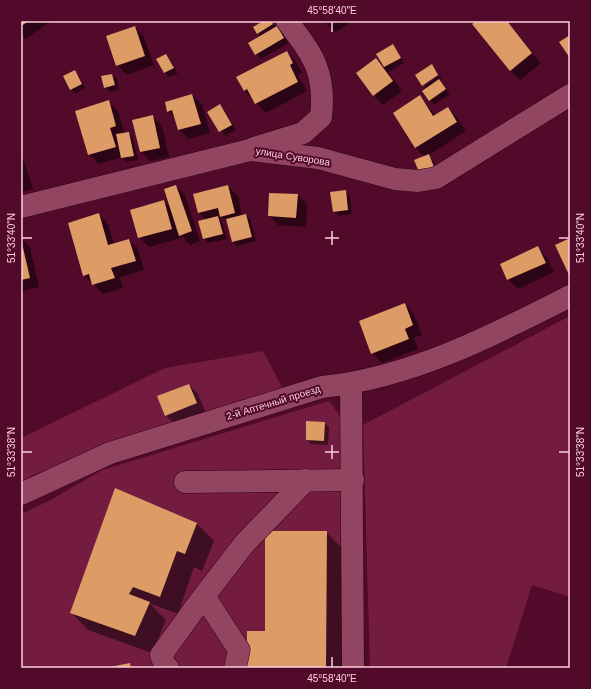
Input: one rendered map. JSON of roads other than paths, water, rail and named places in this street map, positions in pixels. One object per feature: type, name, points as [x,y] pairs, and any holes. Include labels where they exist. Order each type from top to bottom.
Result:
[{"type":"street","points":[[250,150],[303,133],[321,117],[322,80],[311,53],[287,21]]},
{"type":"street","name":"улица Суворова","points":[[21,207],[250,150],[318,158],[396,179],[418,182],[430,180],[436,178],[570,95]]},
{"type":"street","name":"2-й Аптечный проезд","points":[[21,494],[110,453],[322,387],[351,384],[419,365],[515,324],[570,296]]},
{"type":"street","points":[[351,384],[354,668]]},
{"type":"street","points":[[168,668],[166,668],[161,655],[204,596],[244,544],[306,480]]},
{"type":"street","points":[[185,482],[353,480]]},
{"type":"street","points":[[204,596],[239,650],[235,668]]}]
